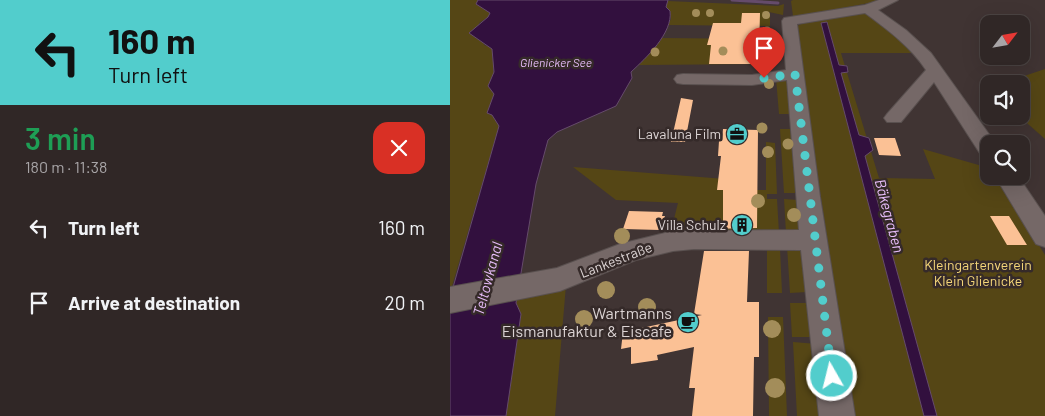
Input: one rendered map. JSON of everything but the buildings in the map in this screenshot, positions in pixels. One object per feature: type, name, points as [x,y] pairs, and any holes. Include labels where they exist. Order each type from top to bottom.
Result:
[{"type":"street","points":[[837,416],[814,240],[789,21],[868,9],[885,4],[891,0]]},
{"type":"street","points":[[868,9],[909,40],[925,56],[980,137]]},
{"type":"street","points":[[894,118],[902,111],[922,83],[935,70]]},
{"type":"street","points":[[683,79],[752,80],[795,74]]},
{"type":"street","points":[[1012,185],[1045,236]]},
{"type":"street","name":"Lankestraße","points":[[450,300],[574,276],[630,251],[674,241],[694,239],[814,240]]},
{"type":"green space","points":[[450,0],[478,0],[476,4],[490,13],[488,17],[479,23],[484,45],[492,48],[495,93],[492,115],[499,126],[450,293]]},
{"type":"green space","points":[[884,0],[796,17],[793,16],[791,1]]},
{"type":"green space","points":[[667,1],[778,6],[784,4],[783,15],[764,11],[764,13],[770,15],[770,26],[668,25],[671,19],[670,11],[666,7]]},
{"type":"green space","name":"Kleingartenverein Klein Glienicke","points":[[868,12],[894,30],[913,53],[841,53],[879,178],[935,179],[923,149],[980,165],[980,185],[1002,185],[1045,255],[1045,416],[854,416],[796,32],[797,26],[806,22]]},
{"type":"green space","points":[[764,28],[770,28],[770,45],[765,46],[771,46],[771,54],[765,54],[771,56],[771,74],[765,75],[764,64],[639,65],[660,38],[764,39]]},
{"type":"green space","points":[[1045,69],[1045,139],[1029,125],[1030,75],[1027,75]]},
{"type":"green space","points":[[787,77],[793,114],[779,114],[776,78]]},
{"type":"green space","points":[[780,129],[794,129],[801,193],[784,193]]},
{"type":"green space","points":[[766,142],[775,143],[777,194],[767,194],[767,199],[777,199],[779,233],[671,231],[678,203],[616,200],[573,167],[738,180],[737,190],[766,190]]},
{"type":"green space","points":[[784,199],[798,200],[805,230],[786,233]]},
{"type":"green space","points":[[767,245],[780,248],[782,293],[767,293]]},
{"type":"green space","points":[[787,246],[803,249],[807,292],[790,293]]},
{"type":"green space","points":[[566,285],[555,416],[506,416],[521,315],[516,303],[518,296]]},
{"type":"green space","points":[[790,303],[813,303],[816,337],[792,337]]},
{"type":"green space","points":[[768,317],[783,317],[787,416],[769,416]]},
{"type":"green space","points":[[793,342],[817,344],[825,416],[797,416]]},
{"type":"water","points":[[478,0],[668,0],[666,7],[670,11],[670,19],[663,36],[644,60],[631,72],[632,78],[616,106],[557,132],[548,140],[536,184],[516,303],[521,314],[506,416],[450,416],[450,298],[499,126],[492,115],[487,113],[494,94],[488,86],[494,72],[492,49],[469,33],[488,17],[490,13],[476,4]]},
{"type":"water","name":"Bäkegraben","points":[[827,22],[839,65],[847,66],[848,72],[841,73],[859,135],[869,138],[873,150],[865,156],[937,416],[924,416],[821,23]]},
{"type":"waterway","name":"Bäkegraben","points":[[732,0],[778,3]]},
{"type":"place","name":"Lavaluna Film","points":[[737,134]]},
{"type":"place","name":"Villa Schulz","points":[[742,225]]},
{"type":"place","name":"Wartmanns Eismanufaktur & Eiscafe","points":[[688,322]]},
{"type":"route","points":[[764,78],[795,74],[808,197],[832,376]]},
{"type":"water label","name":"Glienicker See","points":[[556,63]]},
{"type":"water label","name":"Teltowkanal","points":[[488,279]]}]
